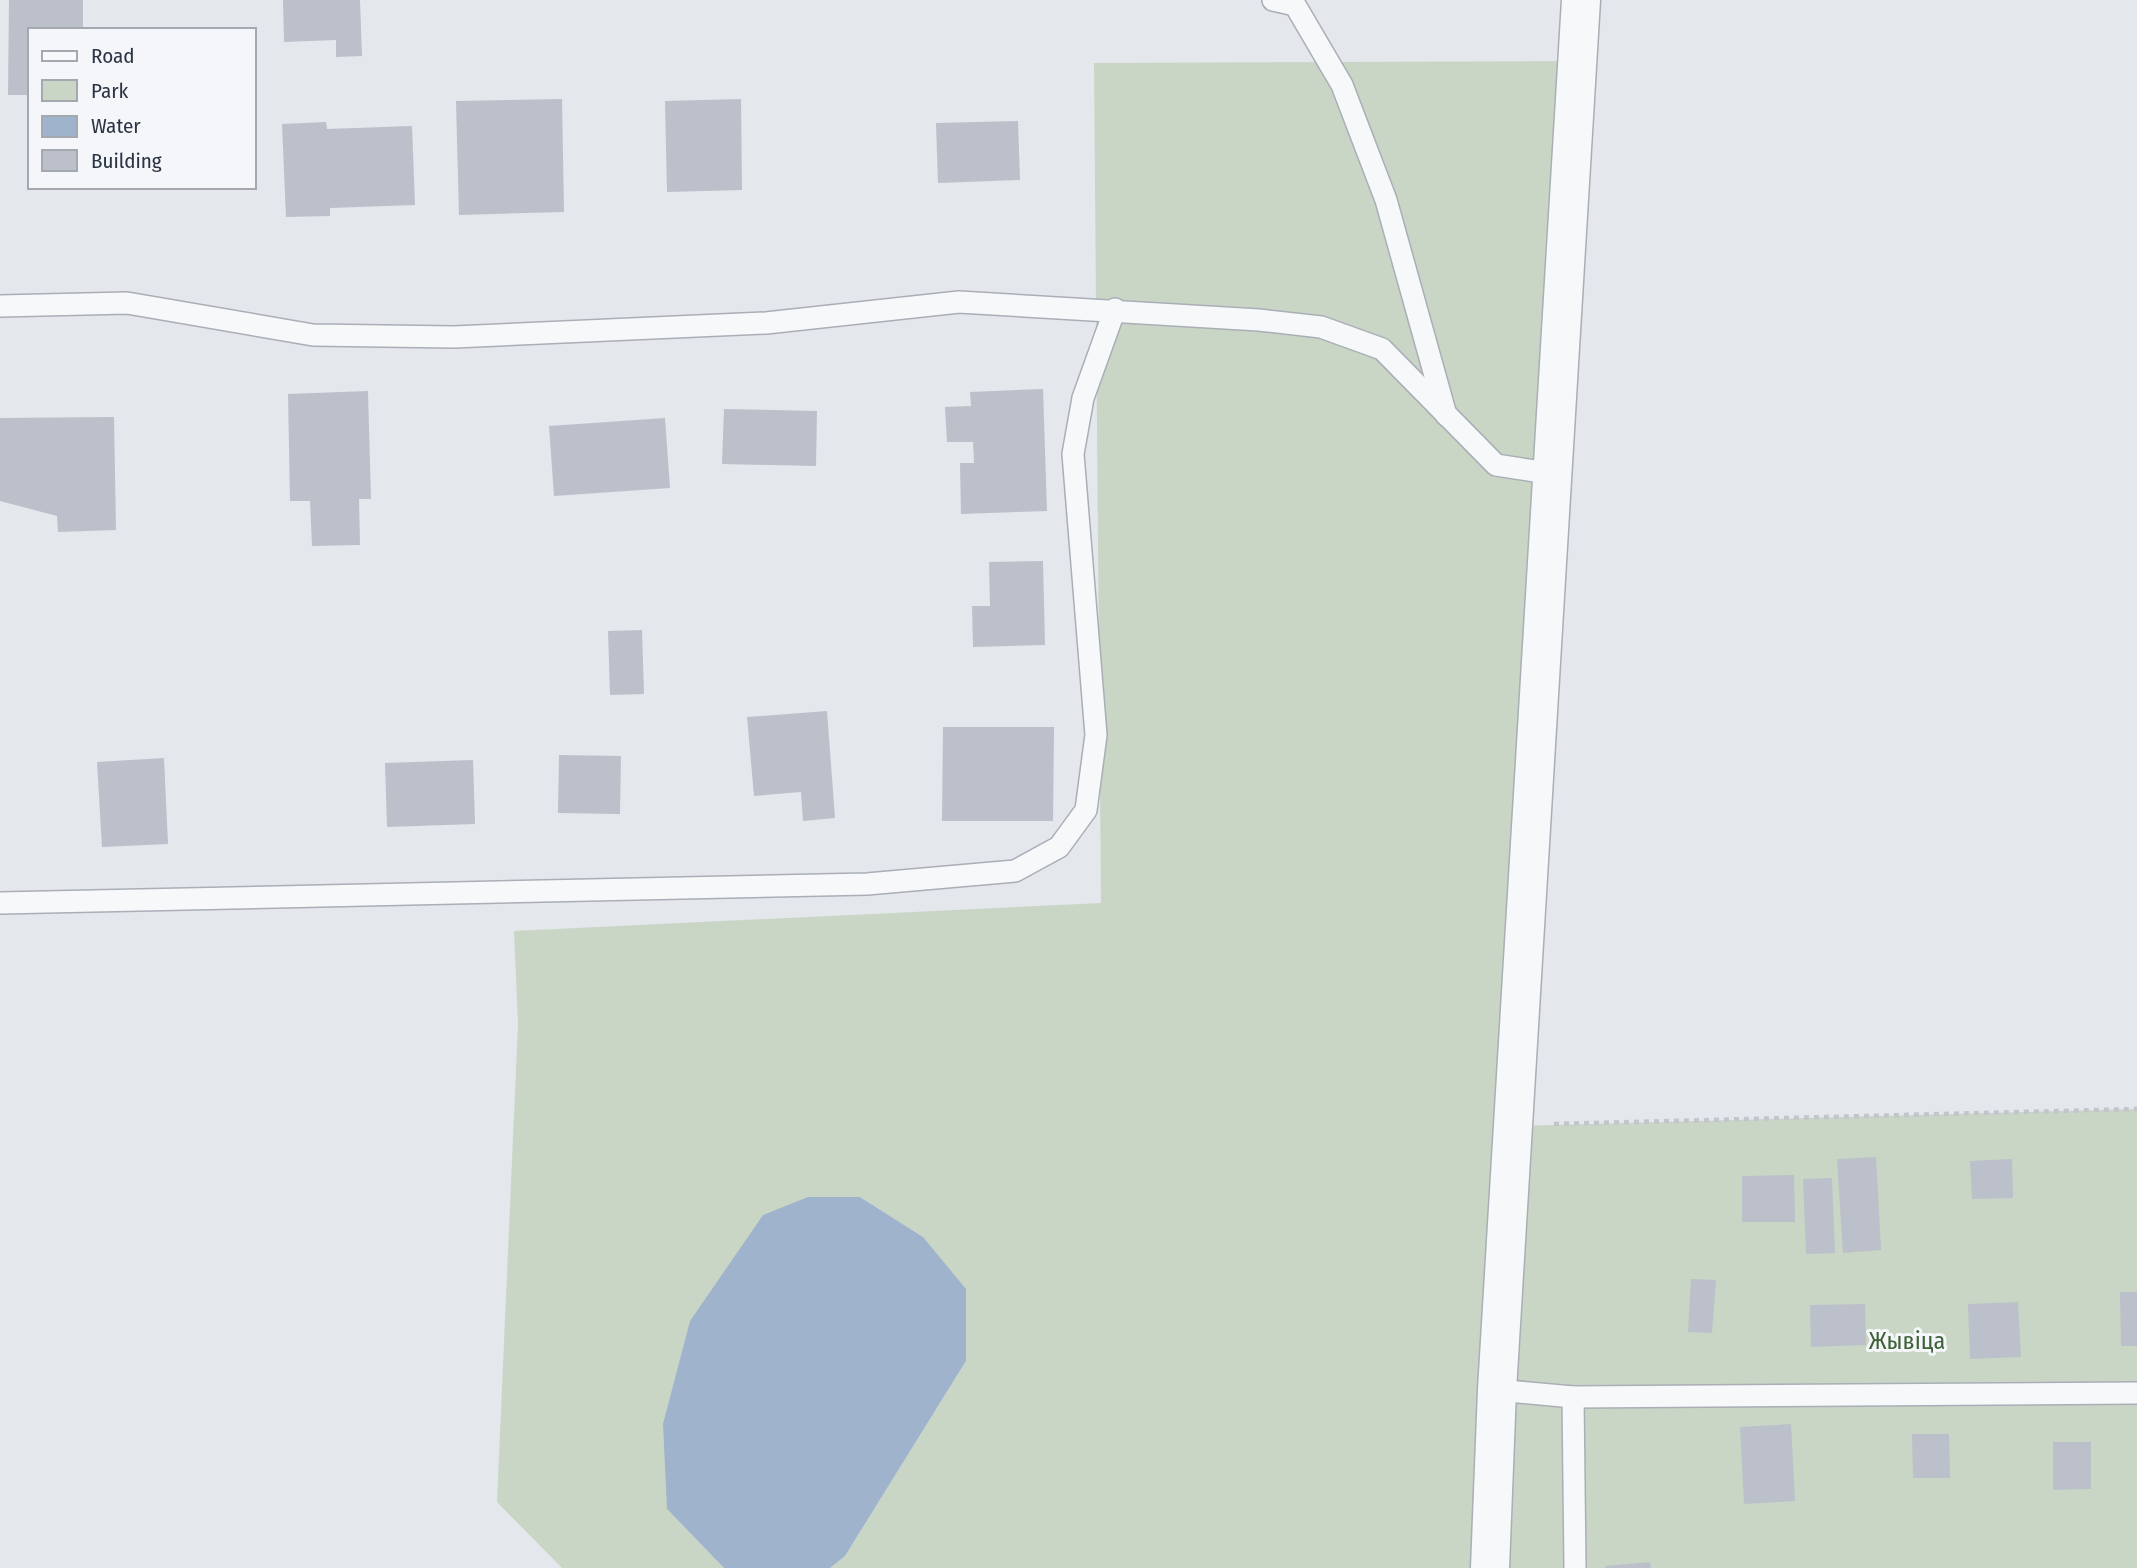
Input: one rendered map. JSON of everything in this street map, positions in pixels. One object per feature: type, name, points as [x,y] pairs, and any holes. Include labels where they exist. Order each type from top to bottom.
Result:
[{"type":"street","points":[[1490,1568],[1497,1390],[1581,0]]},
{"type":"lane","points":[[1273,0],[1295,5],[1342,85],[1386,200],[1446,417]]},
{"type":"lane","points":[[0,306],[127,303],[313,335],[454,337],[766,323],[959,302],[1115,309],[1321,327],[1382,349],[1496,466],[1554,474]]},
{"type":"lane","points":[[0,903],[867,884],[1015,871],[1059,847],[1086,810],[1096,735],[1073,454],[1083,398],[1115,309]]},
{"type":"lane","points":[[1497,1390],[1573,1397],[2137,1393]]},
{"type":"lane","points":[[1573,1397],[1574,1568]]},
{"type":"path","points":[[1513,1126],[2137,1109]]},
{"type":"green space","name":"Жывіца","points":[[1579,61],[1514,1126],[2137,1109],[2137,1568],[830,1568],[845,1556],[966,1361],[923,1237],[860,1197],[808,1197],[667,1509],[724,1568],[562,1568],[497,1502],[518,1024],[514,931],[1101,903],[1094,63]]},
{"type":"water","points":[[808,1197],[860,1197],[923,1237],[966,1289],[966,1361],[845,1556],[830,1568],[724,1568],[667,1509],[663,1424],[690,1321],[763,1215]]},
{"type":"building","points":[[9,0],[83,0],[83,28],[28,28],[28,95],[8,95]]},
{"type":"building","points":[[283,0],[360,0],[362,56],[336,57],[336,40],[284,42]]},
{"type":"building","points":[[562,99],[564,212],[459,215],[456,101]]},
{"type":"building","points":[[741,99],[742,190],[667,192],[665,101]]},
{"type":"building","points":[[1018,121],[1020,180],[938,183],[936,123]]},
{"type":"building","points":[[326,122],[327,129],[412,126],[415,205],[330,208],[330,216],[286,217],[282,124]]},
{"type":"building","points":[[1043,389],[1047,511],[961,514],[960,463],[974,463],[973,442],[947,442],[945,407],[971,406],[970,392]]},
{"type":"building","points":[[368,391],[371,499],[359,499],[360,545],[312,546],[310,501],[290,501],[288,394]]},
{"type":"building","points":[[724,409],[817,411],[816,466],[722,464]]},
{"type":"building","points":[[114,417],[116,530],[58,532],[57,516],[0,501],[0,418]]},
{"type":"building","points":[[665,418],[670,488],[554,496],[549,426]]},
{"type":"building","points":[[1043,561],[1045,645],[973,647],[972,606],[990,606],[989,562]]},
{"type":"building","points":[[642,630],[644,694],[610,695],[608,631]]},
{"type":"building","points":[[827,711],[835,818],[803,821],[801,792],[754,796],[747,717]]},
{"type":"building","points":[[943,727],[1054,727],[1053,821],[942,821]]},
{"type":"building","points":[[559,755],[621,756],[620,814],[558,813]]},
{"type":"building","points":[[164,758],[168,844],[102,847],[97,762]]},
{"type":"building","points":[[473,760],[475,824],[387,827],[385,763]]},
{"type":"building","points":[[1876,1157],[1881,1250],[1843,1253],[1837,1159]]},
{"type":"building","points":[[2012,1159],[2013,1198],[1972,1199],[1970,1161]]},
{"type":"building","points":[[1794,1175],[1795,1222],[1742,1222],[1742,1176]]},
{"type":"building","points":[[1832,1178],[1835,1253],[1806,1254],[1803,1179]]},
{"type":"building","points":[[1691,1279],[1716,1280],[1712,1333],[1688,1332]]},
{"type":"building","points":[[2120,1292],[2137,1292],[2137,1346],[2121,1346]]},
{"type":"building","points":[[2018,1302],[2021,1357],[1970,1359],[1968,1304]]},
{"type":"building","points":[[1865,1304],[1866,1345],[1811,1347],[1810,1305]]},
{"type":"building","points":[[1791,1424],[1795,1501],[1744,1504],[1740,1427]]},
{"type":"building","points":[[1912,1434],[1949,1434],[1950,1478],[1913,1478]]},
{"type":"building","points":[[2053,1442],[2091,1442],[2091,1489],[2053,1490]]},
{"type":"building","points":[[1650,1562],[1651,1568],[1605,1568],[1605,1566]]}]
